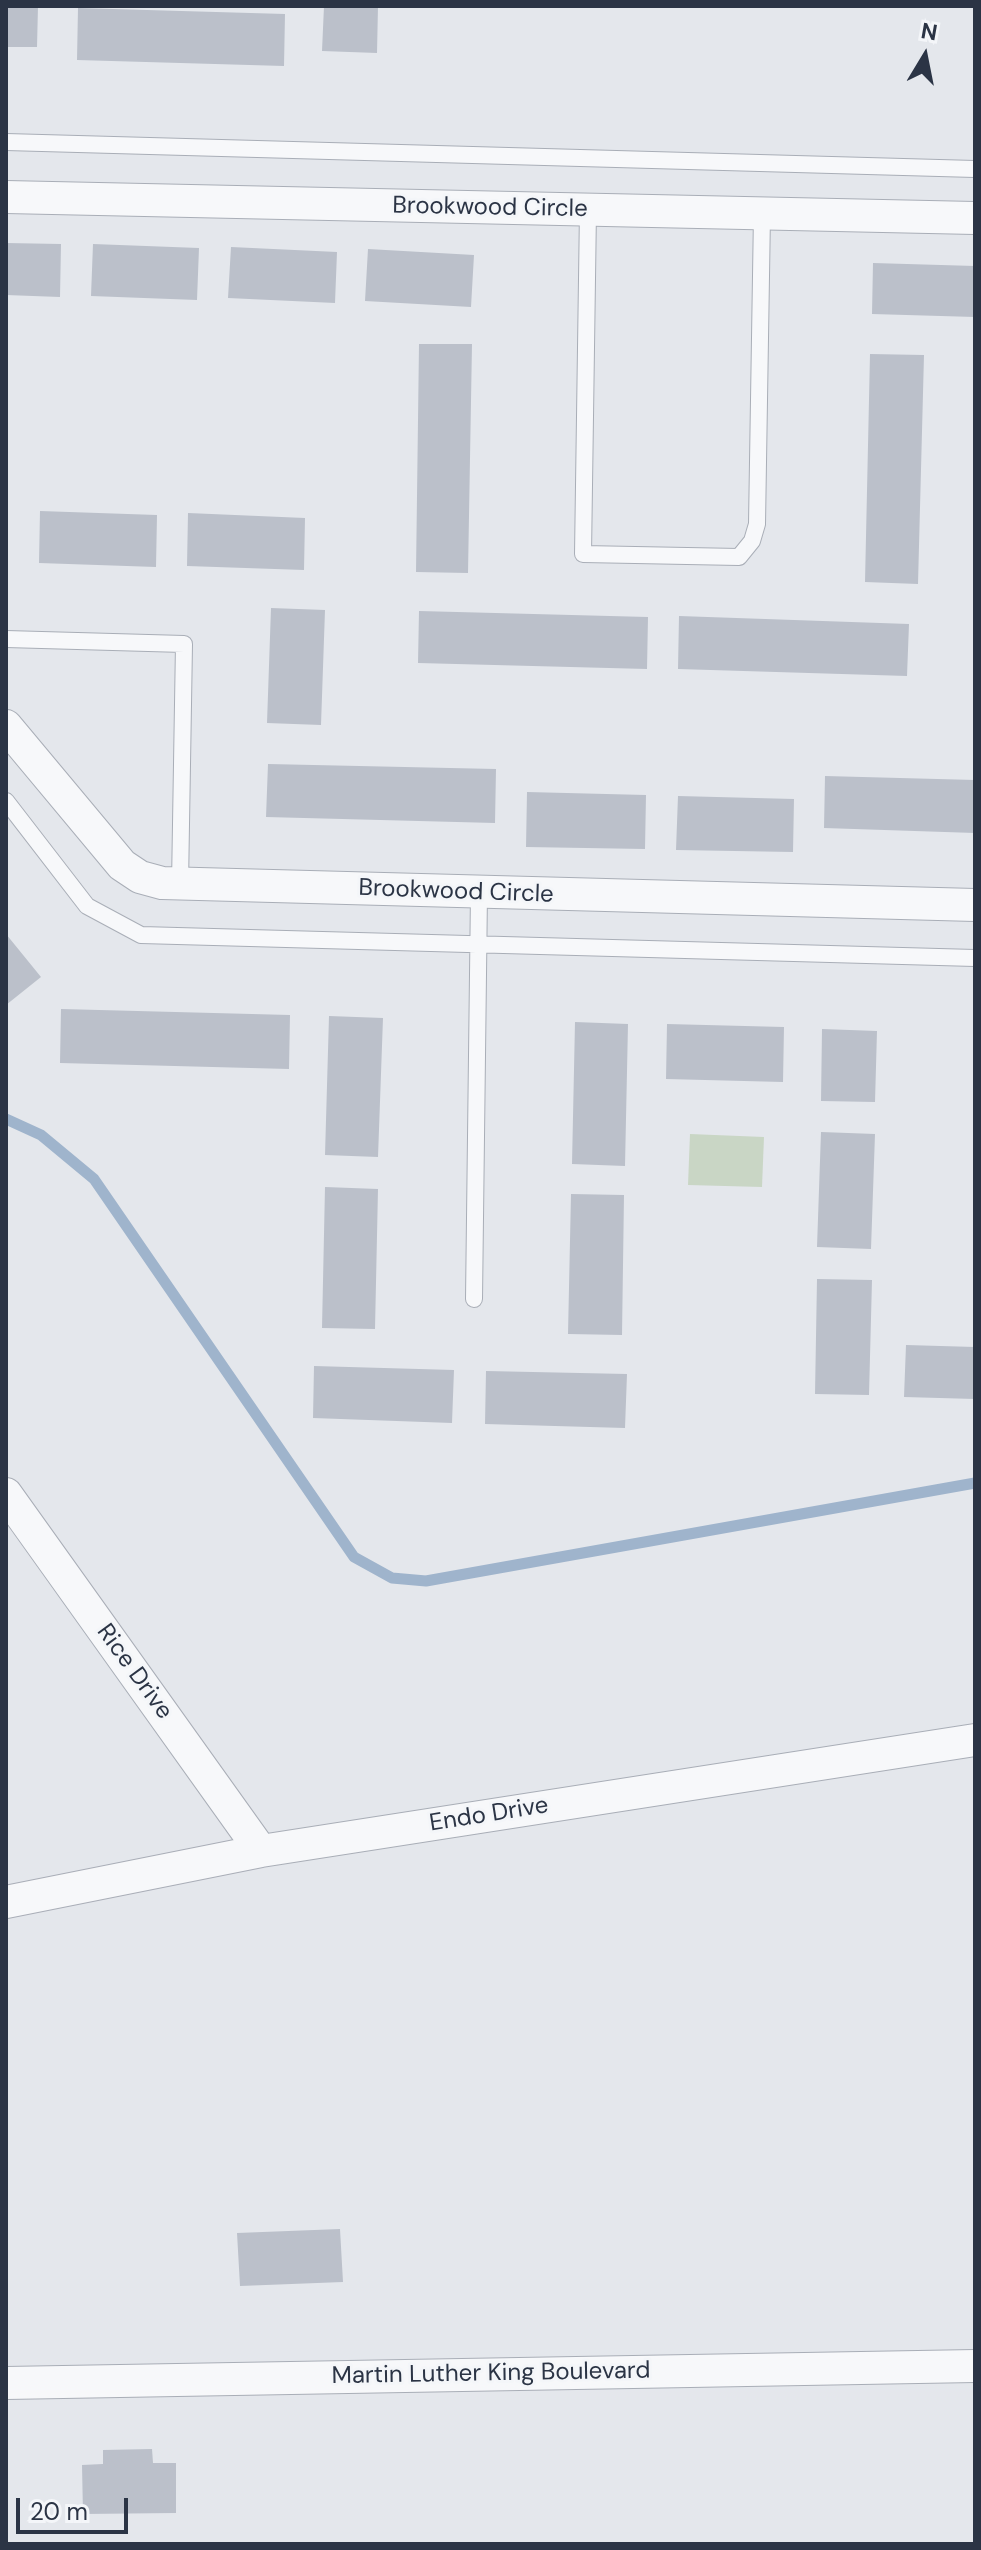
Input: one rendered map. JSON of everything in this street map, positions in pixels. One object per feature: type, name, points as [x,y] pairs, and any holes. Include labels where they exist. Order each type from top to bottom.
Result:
[{"type":"street","name":"Brookwood Circle","points":[[6,197],[975,218]]},
{"type":"street","name":"Brookwood Circle","points":[[6,726],[122,865],[140,877],[162,883],[975,905]]},
{"type":"street","name":"Rice Drive","points":[[6,1494],[261,1851]]},
{"type":"street","name":"Endo Drive","points":[[6,1902],[261,1851],[975,1740]]},
{"type":"street","name":"Martin Luther King Boulevard","points":[[6,2383],[975,2366]]},
{"type":"lane","points":[[6,142],[975,169]]},
{"type":"lane","points":[[588,210],[583,554],[739,557],[752,541],[757,524],[762,214]]},
{"type":"lane","points":[[6,639],[184,644],[180,884]]},
{"type":"lane","points":[[6,801],[87,906],[141,935],[975,958]]},
{"type":"lane","points":[[474,1299],[479,893]]},
{"type":"green space","points":[[690,1134],[764,1137],[762,1187],[688,1185]]},
{"type":"building","points":[[6,6],[38,6],[37,47],[6,47]]},
{"type":"building","points":[[324,6],[378,6],[377,53],[322,51]]},
{"type":"building","points":[[78,8],[285,14],[284,66],[77,60]]},
{"type":"building","points":[[6,243],[61,244],[60,297],[6,295]]},
{"type":"building","points":[[93,244],[199,248],[197,300],[91,296]]},
{"type":"building","points":[[231,247],[337,252],[335,303],[228,298]]},
{"type":"building","points":[[368,249],[474,255],[471,307],[365,301]]},
{"type":"building","points":[[873,263],[975,266],[975,317],[872,314]]},
{"type":"building","points":[[419,344],[472,344],[468,573],[416,572]]},
{"type":"building","points":[[870,354],[924,355],[918,584],[865,582]]},
{"type":"building","points":[[40,511],[157,515],[156,567],[39,563]]},
{"type":"building","points":[[188,513],[305,518],[304,570],[187,566]]},
{"type":"building","points":[[271,608],[325,610],[321,725],[267,723]]},
{"type":"building","points":[[419,611],[648,617],[647,669],[418,663]]},
{"type":"building","points":[[679,616],[909,624],[907,676],[678,669]]},
{"type":"building","points":[[268,764],[496,769],[495,823],[266,817]]},
{"type":"building","points":[[825,776],[975,780],[975,833],[824,828]]},
{"type":"building","points":[[527,792],[646,795],[645,849],[526,847]]},
{"type":"building","points":[[678,796],[794,799],[793,852],[676,850]]},
{"type":"building","points":[[6,934],[41,977],[6,1005]]},
{"type":"building","points":[[61,1009],[290,1015],[289,1069],[60,1063]]},
{"type":"building","points":[[329,1016],[383,1018],[378,1157],[325,1155]]},
{"type":"building","points":[[575,1022],[628,1024],[625,1166],[572,1164]]},
{"type":"building","points":[[667,1024],[784,1027],[783,1082],[666,1079]]},
{"type":"building","points":[[822,1029],[877,1031],[875,1102],[821,1101]]},
{"type":"building","points":[[821,1132],[875,1134],[871,1249],[817,1247]]},
{"type":"building","points":[[325,1187],[378,1189],[375,1329],[322,1328]]},
{"type":"building","points":[[571,1194],[624,1195],[622,1335],[568,1334]]},
{"type":"building","points":[[817,1279],[872,1280],[869,1395],[815,1394]]},
{"type":"building","points":[[906,1345],[975,1347],[975,1399],[904,1397]]},
{"type":"building","points":[[314,1366],[454,1370],[452,1423],[313,1418]]},
{"type":"building","points":[[486,1371],[627,1374],[625,1428],[485,1424]]},
{"type":"building","points":[[340,2229],[343,2282],[240,2286],[237,2233]]},
{"type":"building","points":[[152,2449],[153,2463],[176,2463],[176,2513],[83,2514],[82,2465],[103,2464],[103,2450]]},
{"type":"waterway","points":[[6,1119],[41,1135],[94,1179],[354,1557],[392,1578],[426,1581],[975,1483]]}]
